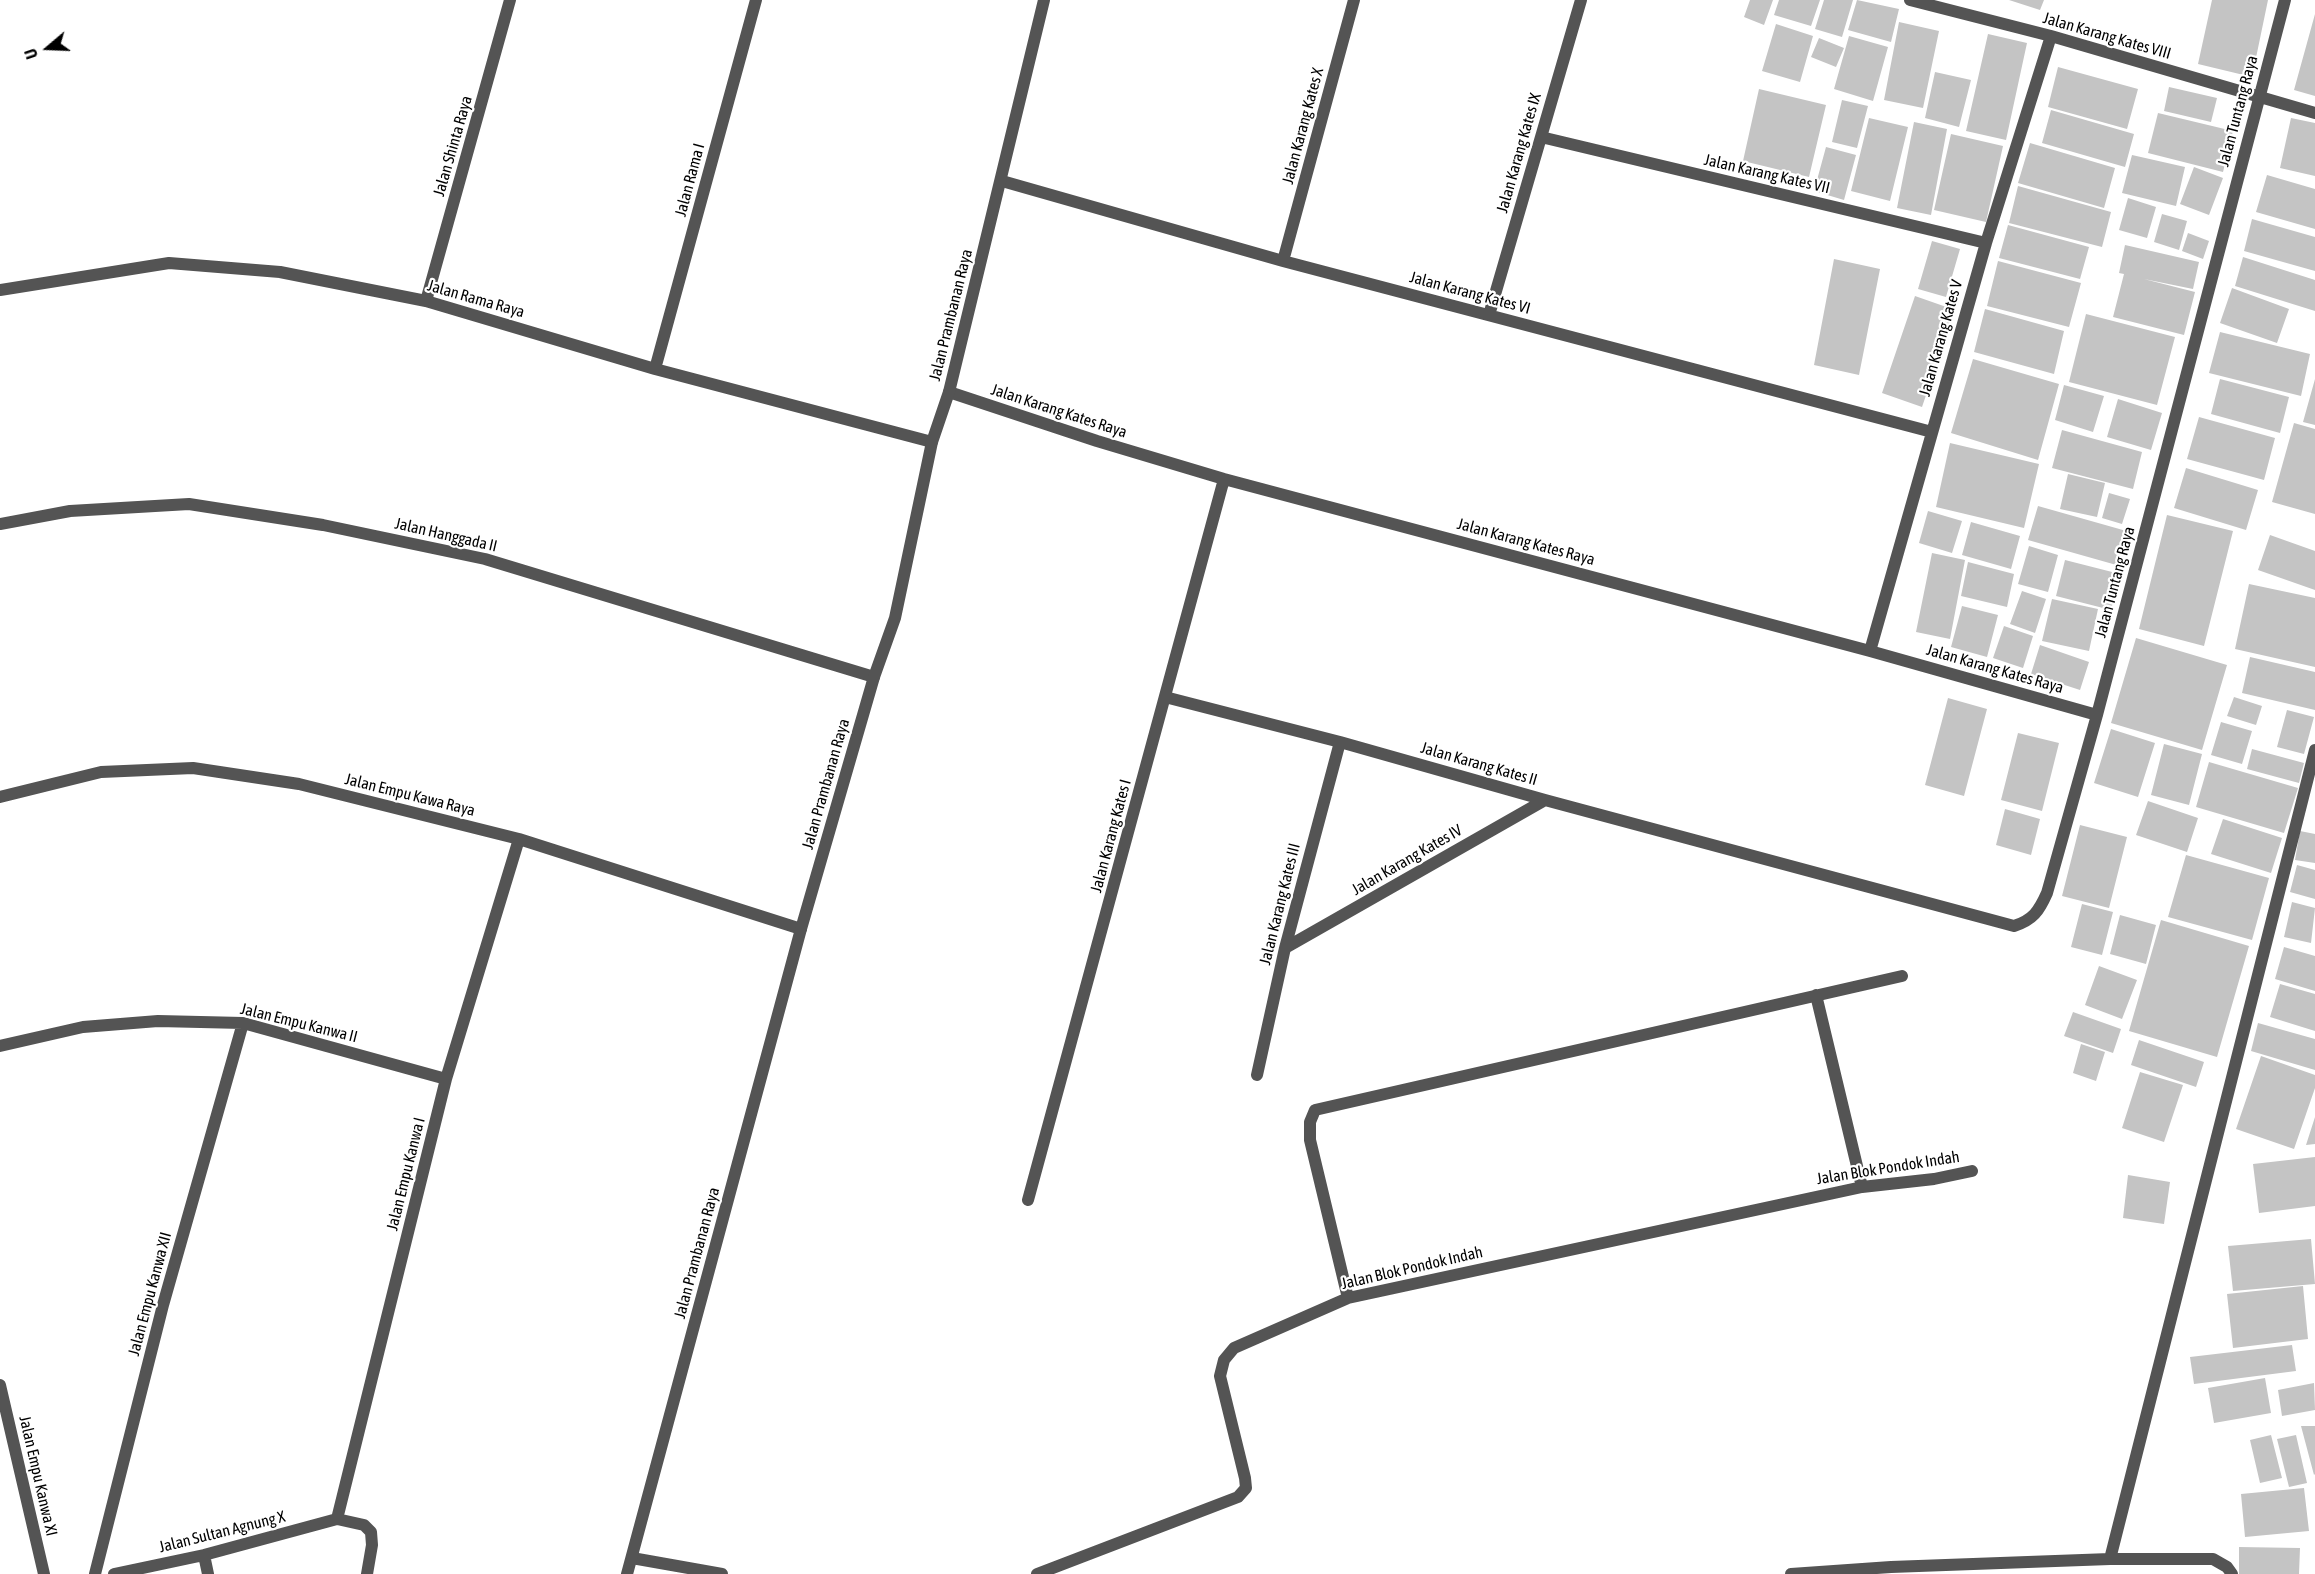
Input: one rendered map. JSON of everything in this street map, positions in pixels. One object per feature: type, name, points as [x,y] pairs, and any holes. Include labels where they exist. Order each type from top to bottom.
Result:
[{"type":"street","name":"Jalan Shinta Raya","points":[[426,301],[510,0]]},
{"type":"street","name":"Jalan Rama I","points":[[655,369],[756,0]]},
{"type":"street","name":"Jalan Prambanan Raya","points":[[627,1574],[801,929],[873,677],[895,618],[932,442],[949,392],[1002,182],[1044,0]]},
{"type":"street","name":"Jalan Karang Kates X","points":[[1283,261],[1354,0]]},
{"type":"street","name":"Jalan Karang Kates IX","points":[[1489,315],[1581,0]]},
{"type":"street","name":"Jalan Karang Kates VIII","points":[[1910,0],[2051,36],[2315,113]]},
{"type":"street","name":"Jalan Tuntang Raya","points":[[1784,865],[2014,926],[2032,918],[2040,909],[2047,893],[2097,715],[2285,0]]},
{"type":"street","name":"Jalan Karang Kates V","points":[[1870,651],[1986,243],[2051,36]]},
{"type":"street","name":"Jalan Karang Kates VII","points":[[1541,137],[1986,243]]},
{"type":"street","name":"Jalan Karang Kates VI","points":[[1002,182],[1283,261],[1932,432]]},
{"type":"street","name":"Jalan Rama Raya","points":[[1,287],[169,263],[280,272],[426,301],[655,369],[932,442]]},
{"type":"street","name":"Jalan Karang Kates Raya","points":[[949,392],[1096,441],[1224,479],[1870,651],[2097,715]]},
{"type":"street","name":"Jalan Karang Kates I","points":[[1028,1200],[1097,954],[1224,479]]},
{"type":"street","name":"Jalan Hanggada II","points":[[0,524],[70,511],[189,504],[323,525],[485,560],[873,677]]},
{"type":"street","name":"Jalan Karang Kates II","points":[[1165,697],[1340,741],[1784,865]]},
{"type":"street","name":"Jalan Karang Kates III","points":[[1257,1075],[1285,948],[1340,741]]},
{"type":"street","points":[[2110,1559],[2314,756]]},
{"type":"street","name":"Jalan Empu Kawa Raya","points":[[0,796],[101,772],[193,768],[299,784],[519,839],[801,929]]},
{"type":"street","name":"Jalan Karang Kates IV","points":[[1285,948],[1545,800]]},
{"type":"street","name":"Jalan Empu Kanwa I","points":[[337,1520],[446,1079],[519,839]]},
{"type":"street","points":[[1348,1298],[1310,1140],[1310,1122],[1315,1110],[1902,976]]},
{"type":"street","points":[[1816,995],[1862,1187]]},
{"type":"street","name":"Jalan Empu Kanwa II","points":[[0,1046],[93,1026],[158,1021],[243,1023],[446,1079]]},
{"type":"street","name":"Jalan Empu Kanwa XII","points":[[95,1574],[163,1305],[243,1023]]},
{"type":"street","name":"Jalan Blok Pondok Indah","points":[[1037,1574],[1238,1497],[1246,1488],[1245,1478],[1220,1376],[1224,1360],[1234,1348],[1348,1298],[1862,1187],[1934,1179],[1972,1171]]},
{"type":"street","name":"Jalan Empu Kanwa XI","points":[[0,1384],[44,1574]]},
{"type":"street","points":[[337,1520],[364,1525],[371,1532],[372,1545],[367,1574]]},
{"type":"street","name":"Jalan Sultan Agnung X","points":[[114,1574],[204,1555],[337,1520]]},
{"type":"street","points":[[204,1555],[208,1574]]},
{"type":"street","points":[[633,1558],[722,1574]]},
{"type":"street","points":[[1791,1574],[1891,1567],[2110,1559],[2213,1559],[2228,1567],[2232,1574]]},
{"type":"building","points":[[1750,0],[1773,0],[1764,25],[1744,17]]},
{"type":"building","points":[[1779,0],[1820,0],[1811,26],[1774,15]]},
{"type":"building","points":[[1824,0],[1853,0],[1842,37],[1815,29]]},
{"type":"building","points":[[1857,0],[1899,9],[1891,42],[1848,30]]},
{"type":"building","points":[[2009,0],[2044,0],[2040,10]]},
{"type":"building","points":[[2212,0],[2268,0],[2252,77],[2198,64]]},
{"type":"building","points":[[2315,14],[2315,96],[2294,90]]},
{"type":"building","points":[[1899,22],[1939,31],[1923,108],[1884,100]]},
{"type":"building","points":[[1776,24],[1813,36],[1800,82],[1762,71]]},
{"type":"building","points":[[1988,34],[2027,43],[2006,140],[1966,131]]},
{"type":"building","points":[[1849,36],[1888,47],[1873,101],[1834,89]]},
{"type":"building","points":[[1819,38],[1844,48],[1836,67],[1811,57]]},
{"type":"building","points":[[2058,67],[2138,89],[2127,129],[2048,107]]},
{"type":"building","points":[[1935,72],[1971,80],[1959,127],[1925,118]]},
{"type":"building","points":[[2169,87],[2217,98],[2211,122],[2164,111]]},
{"type":"building","points":[[1759,89],[1826,105],[1809,177],[1743,161]]},
{"type":"building","points":[[1842,100],[1868,106],[1857,148],[1832,142]]},
{"type":"building","points":[[2051,110],[2134,134],[2125,167],[2042,143]]},
{"type":"building","points":[[2158,113],[2233,131],[2223,172],[2148,153]]},
{"type":"building","points":[[1869,118],[1908,127],[1890,201],[1851,191]]},
{"type":"building","points":[[2291,118],[2315,123],[2315,176],[2280,168]]},
{"type":"building","points":[[1914,122],[1947,129],[1931,215],[1897,208]]},
{"type":"building","points":[[1951,134],[2003,146],[1986,222],[1934,210]]},
{"type":"building","points":[[2030,143],[2115,168],[2104,208],[2018,183]]},
{"type":"building","points":[[1826,147],[1856,155],[1844,200],[1814,191]]},
{"type":"building","points":[[2132,155],[2185,167],[2176,206],[2122,193]]},
{"type":"building","points":[[2194,167],[2223,178],[2209,215],[2180,204]]},
{"type":"building","points":[[2267,175],[2315,189],[2315,229],[2256,212]]},
{"type":"building","points":[[2018,186],[2111,212],[2102,247],[2009,223]]},
{"type":"building","points":[[2128,198],[2156,207],[2147,238],[2119,230]]},
{"type":"building","points":[[2162,214],[2187,221],[2179,250],[2154,242]]},
{"type":"building","points":[[2252,219],[2315,237],[2315,271],[2244,251]]},
{"type":"building","points":[[2008,225],[2089,247],[2080,279],[1999,258]]},
{"type":"building","points":[[2188,233],[2209,241],[2203,259],[2182,251]]},
{"type":"building","points":[[1932,241],[1960,249],[1946,297],[1918,289]]},
{"type":"building","points":[[2125,245],[2199,262],[2193,289],[2144,279],[2195,292],[2184,335],[2113,317],[2124,274],[2119,273]]},
{"type":"building","points":[[2243,257],[2315,280],[2315,311],[2235,286]]},
{"type":"building","points":[[1834,259],[1880,269],[1859,375],[1814,365]]},
{"type":"building","points":[[1998,261],[2081,283],[2069,327],[1987,306]]},
{"type":"building","points":[[2232,288],[2289,309],[2277,343],[2220,323]]},
{"type":"building","points":[[1915,296],[1955,310],[1922,407],[1882,393]]},
{"type":"building","points":[[1985,309],[2064,331],[2054,374],[1974,352]]},
{"type":"building","points":[[2086,314],[2175,337],[2157,405],[2069,382]]},
{"type":"building","points":[[2220,332],[2310,354],[2301,396],[2209,373]]},
{"type":"building","points":[[1973,359],[2059,384],[2038,460],[1951,433]]},
{"type":"building","points":[[2220,379],[2289,397],[2280,433],[2211,414]]},
{"type":"building","points":[[2315,379],[2315,425],[2303,422]]},
{"type":"building","points":[[2064,385],[2104,396],[2093,432],[2055,420]]},
{"type":"building","points":[[2118,399],[2162,413],[2151,450],[2107,437]]},
{"type":"building","points":[[2199,417],[2275,438],[2264,480],[2187,459]]},
{"type":"building","points":[[2294,423],[2315,429],[2315,514],[2272,502]]},
{"type":"building","points":[[2062,430],[2142,452],[2133,489],[2052,468]]},
{"type":"building","points":[[1950,443],[2039,464],[2024,528],[1936,507]]},
{"type":"building","points":[[2186,468],[2258,490],[2246,530],[2174,508]]},
{"type":"building","points":[[2068,474],[2105,483],[2097,517],[2060,509]]},
{"type":"building","points":[[2109,493],[2130,499],[2122,524],[2102,518]]},
{"type":"building","points":[[2038,506],[2130,532],[2120,566],[2028,540]]},
{"type":"building","points":[[1928,511],[1962,521],[1952,553],[1919,543]]},
{"type":"building","points":[[2167,515],[2233,531],[2204,646],[2139,629]]},
{"type":"building","points":[[1971,522],[2020,536],[2011,569],[1962,555]]},
{"type":"building","points":[[2270,535],[2315,551],[2315,590],[2258,570]]},
{"type":"building","points":[[2029,546],[2058,555],[2048,592],[2018,584]]},
{"type":"building","points":[[1932,553],[1965,560],[1950,639],[1916,632]]},
{"type":"building","points":[[2065,560],[2120,574],[2111,610],[2056,596]]},
{"type":"building","points":[[1968,562],[2014,574],[2007,607],[1961,596]]},
{"type":"building","points":[[2249,584],[2315,598],[2315,667],[2235,649]]},
{"type":"building","points":[[2022,591],[2046,599],[2035,633],[2010,624]]},
{"type":"building","points":[[2052,599],[2098,609],[2089,651],[2042,641]]},
{"type":"building","points":[[1962,606],[1998,615],[1987,657],[1951,647]]},
{"type":"building","points":[[2004,626],[2033,636],[2023,668],[1993,658]]},
{"type":"building","points":[[2136,638],[2227,665],[2202,750],[2111,723]]},
{"type":"building","points":[[2040,645],[2089,662],[2080,690],[2031,674]]},
{"type":"building","points":[[2250,657],[2315,672],[2315,710],[2242,693]]},
{"type":"building","points":[[2234,697],[2262,706],[2256,725],[2227,716]]},
{"type":"building","points":[[1948,698],[1987,709],[1964,796],[1925,785]]},
{"type":"building","points":[[2287,710],[2314,717],[2304,754],[2277,747]]},
{"type":"building","points":[[2221,722],[2252,731],[2242,764],[2211,755]]},
{"type":"building","points":[[2111,729],[2155,743],[2138,797],[2094,783]]},
{"type":"building","points":[[2018,733],[2059,743],[2042,811],[2001,800]]},
{"type":"building","points":[[2164,744],[2202,754],[2189,805],[2151,795]]},
{"type":"building","points":[[2252,749],[2304,763],[2299,783],[2247,769]]},
{"type":"building","points":[[2209,762],[2298,788],[2284,833],[2196,807]]},
{"type":"building","points":[[2148,801],[2198,818],[2187,852],[2136,835]]},
{"type":"building","points":[[2005,809],[2040,819],[2031,855],[1996,845]]},
{"type":"building","points":[[2223,819],[2282,838],[2271,873],[2211,854]]},
{"type":"building","points":[[2080,825],[2127,837],[2109,908],[2062,896]]},
{"type":"building","points":[[2300,831],[2315,834],[2315,863],[2295,860]]},
{"type":"building","points":[[2186,855],[2269,878],[2252,940],[2168,917]]},
{"type":"building","points":[[2297,865],[2315,870],[2315,899],[2290,892]]},
{"type":"building","points":[[2292,902],[2315,908],[2311,943],[2284,937]]},
{"type":"building","points":[[2082,904],[2113,912],[2102,955],[2071,947]]},
{"type":"building","points":[[2120,915],[2156,925],[2146,964],[2110,954]]},
{"type":"building","points":[[2161,920],[2249,946],[2217,1057],[2129,1031]]},
{"type":"building","points":[[2284,947],[2315,956],[2315,991],[2275,979]]},
{"type":"building","points":[[2099,966],[2137,980],[2122,1019],[2085,1005]]},
{"type":"building","points":[[2280,984],[2315,994],[2315,1031],[2270,1017]]},
{"type":"building","points":[[2073,1012],[2121,1029],[2113,1053],[2064,1036]]},
{"type":"building","points":[[2258,1023],[2315,1039],[2315,1070],[2251,1051]]},
{"type":"building","points":[[2139,1040],[2204,1062],[2196,1087],[2131,1065]]},
{"type":"building","points":[[2081,1044],[2105,1052],[2096,1081],[2073,1073]]},
{"type":"building","points":[[2261,1056],[2315,1075],[2315,1088],[2294,1149],[2236,1129]]},
{"type":"building","points":[[2140,1072],[2183,1085],[2164,1142],[2122,1128]]},
{"type":"building","points":[[2315,1117],[2315,1144],[2306,1145]]},
{"type":"building","points":[[2315,1157],[2315,1206],[2259,1213],[2253,1164]]},
{"type":"building","points":[[2128,1175],[2170,1182],[2164,1224],[2123,1218]]},
{"type":"building","points":[[2311,1239],[2315,1284],[2233,1291],[2228,1246]]},
{"type":"building","points":[[2303,1286],[2308,1339],[2233,1348],[2227,1294]]},
{"type":"building","points":[[2292,1345],[2296,1371],[2194,1384],[2190,1357]]},
{"type":"building","points":[[2265,1378],[2271,1413],[2214,1423],[2208,1388]]},
{"type":"building","points":[[2314,1383],[2315,1410],[2282,1416],[2278,1390]]},
{"type":"building","points":[[2301,1426],[2315,1426],[2314,1475]]},
{"type":"building","points":[[2271,1435],[2282,1478],[2260,1483],[2250,1440]]},
{"type":"building","points":[[2296,1435],[2307,1483],[2289,1487],[2277,1439]]},
{"type":"building","points":[[2304,1488],[2309,1531],[2245,1537],[2241,1494]]},
{"type":"building","points":[[2239,1547],[2300,1548],[2299,1574],[2239,1574]]}]
